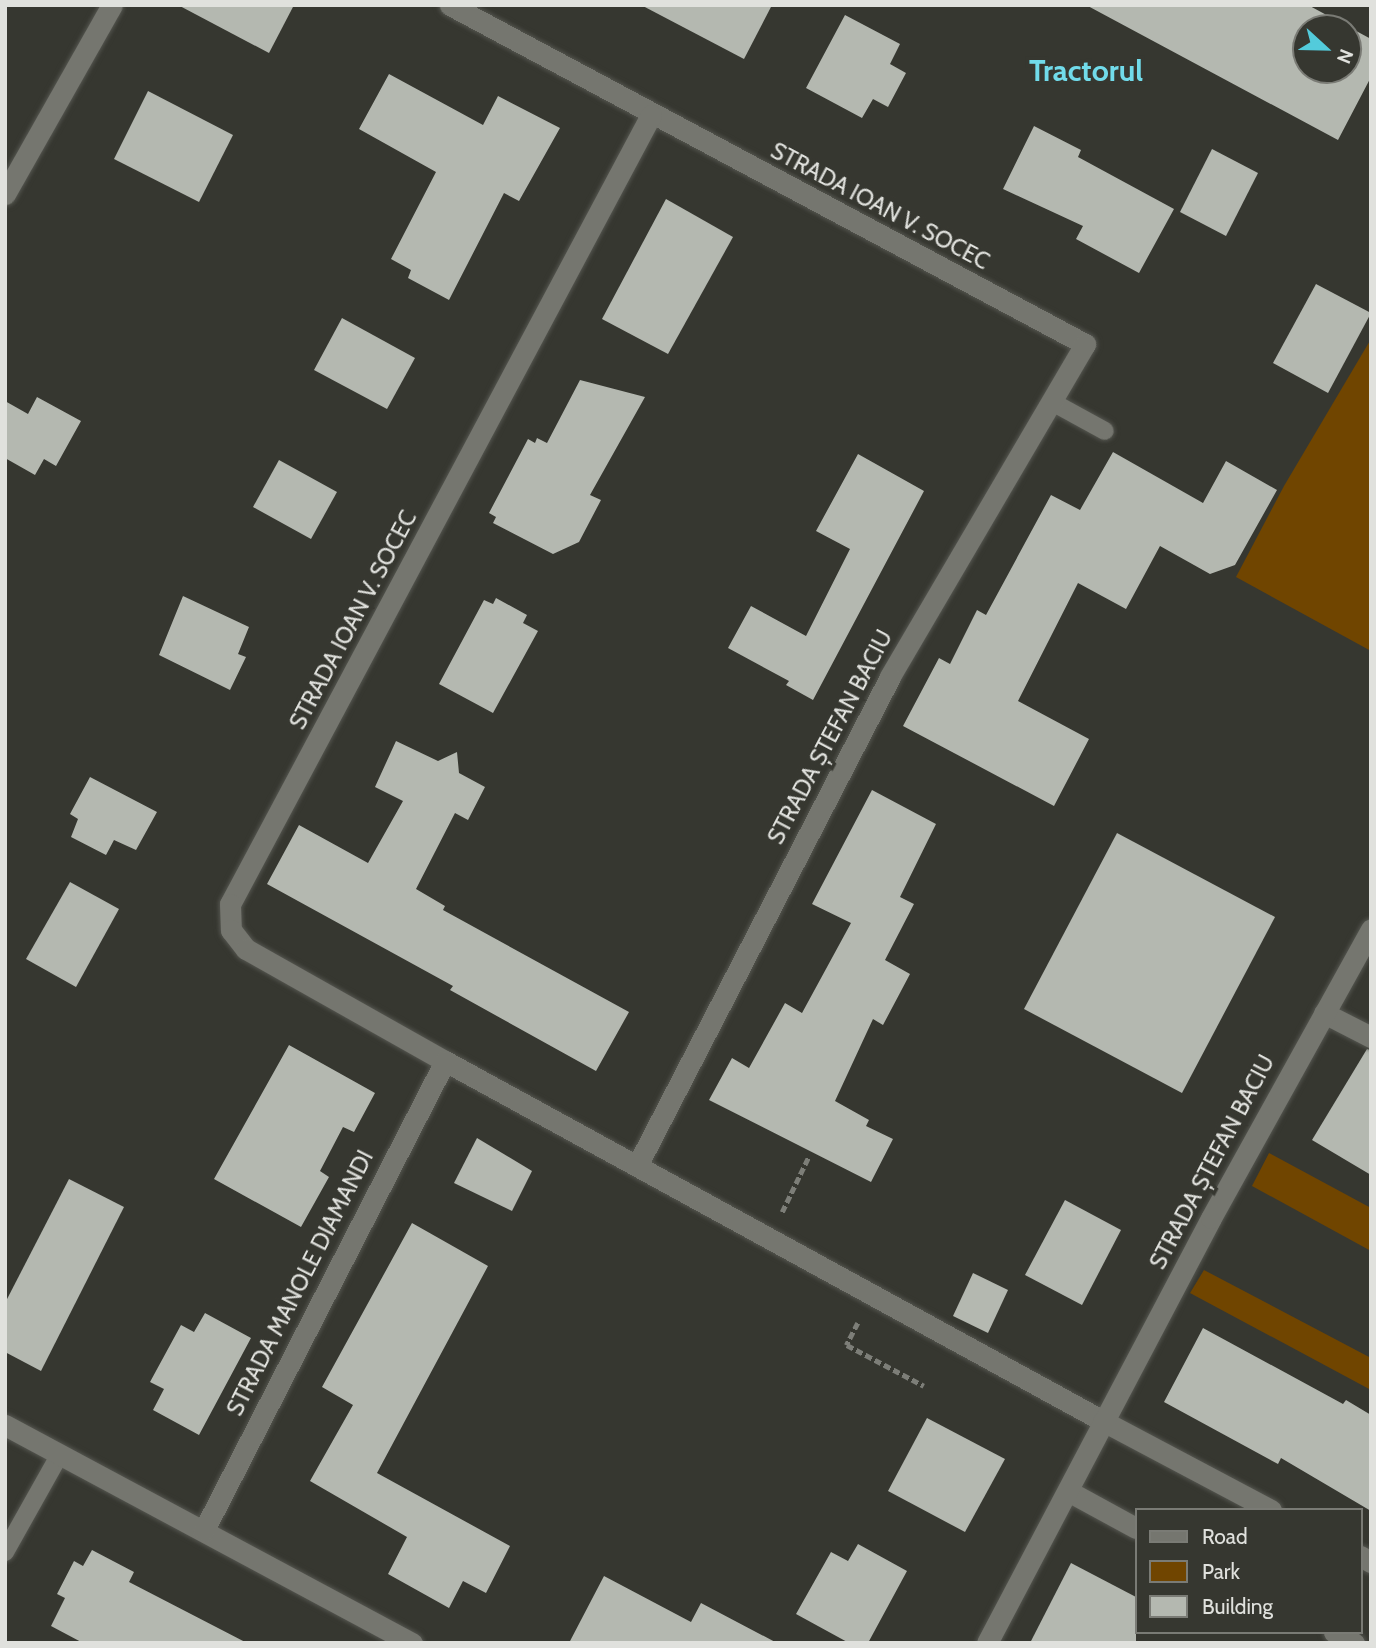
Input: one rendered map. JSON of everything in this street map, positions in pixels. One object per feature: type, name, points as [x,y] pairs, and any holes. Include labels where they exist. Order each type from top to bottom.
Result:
[{"type":"street","points":[[5,194],[112,5]]},
{"type":"street","name":"STRADA IOAN V. SOCEC","points":[[450,5],[1085,344]]},
{"type":"street","name":"STRADA IOAN V. SOCEC","points":[[445,1060],[246,949],[231,930],[230,904],[652,115]]},
{"type":"street","name":"STRADA ȘTEFAN BACIU","points":[[638,1164],[890,677],[1085,344]]},
{"type":"street","name":"STRADA ȘTEFAN BACIU","points":[[987,1643],[1103,1422],[1371,929]]},
{"type":"street","points":[[1324,1013],[1371,1037]]},
{"type":"street","points":[[445,1060],[1103,1422],[1268,1508]]},
{"type":"street","name":"STRADA MANOLE DIAMANDI","points":[[204,1530],[445,1060]]},
{"type":"street","points":[[5,1425],[412,1643]]},
{"type":"street","points":[[1068,1492],[1134,1527]]},
{"type":"street","points":[[1338,1634],[1354,1643]]},
{"type":"lane","points":[[1052,402],[1105,431]]},
{"type":"lane","points":[[5,1552],[60,1454]]},
{"type":"path","points":[[770,1237],[809,1156]]},
{"type":"path","points":[[873,1294],[847,1345],[924,1385]]},
{"type":"green space","points":[[1371,339],[1371,651],[1236,577],[1284,486]]},
{"type":"green space","points":[[1269,1153],[1371,1208],[1371,1251],[1252,1186]]},
{"type":"green space","points":[[1204,1270],[1371,1358],[1371,1390],[1190,1293]]},
{"type":"building","points":[[178,5],[294,5],[269,53]]},
{"type":"building","points":[[641,5],[772,5],[744,59]]},
{"type":"building","points":[[1086,5],[1308,5],[1325,14],[1292,14],[1292,84],[1362,84],[1362,34],[1371,39],[1371,77],[1338,140]]},
{"type":"building","points":[[845,15],[900,44],[890,64],[906,73],[888,107],[873,99],[862,118],[806,88]]},
{"type":"building","points":[[389,74],[483,125],[498,96],[560,128],[519,201],[504,193],[449,300],[408,278],[411,270],[391,259],[436,172],[359,129]]},
{"type":"building","points":[[148,91],[233,135],[199,202],[114,159]]},
{"type":"building","points":[[1034,126],[1081,150],[1078,157],[1174,209],[1139,273],[1076,239],[1083,226],[1003,189]]},
{"type":"building","points":[[1212,149],[1258,173],[1226,236],[1180,212]]},
{"type":"building","points":[[666,199],[733,237],[668,354],[602,319]]},
{"type":"building","points":[[1316,284],[1371,313],[1328,393],[1273,363]]},
{"type":"building","points":[[342,318],[415,358],[387,409],[314,370]]},
{"type":"building","points":[[580,380],[645,397],[590,495],[601,500],[579,542],[553,554],[493,523],[496,517],[489,513],[528,439],[535,443],[537,438],[547,443]]},
{"type":"building","points":[[37,397],[81,421],[56,466],[44,459],[35,475],[5,458],[5,401],[28,414]]},
{"type":"building","points":[[1113,452],[1203,503],[1226,461],[1277,490],[1235,565],[1210,574],[1160,546],[1126,609],[1078,583],[1018,701],[1089,739],[1054,806],[903,726],[939,658],[950,664],[977,610],[986,615],[1051,495],[1080,510]]},
{"type":"building","points":[[858,454],[924,491],[813,700],[786,685],[789,681],[728,648],[751,606],[806,636],[850,549],[816,531]]},
{"type":"building","points":[[279,460],[337,492],[311,539],[253,507]]},
{"type":"building","points":[[183,596],[249,627],[238,654],[246,657],[230,690],[159,655]]},
{"type":"building","points":[[496,598],[527,615],[523,623],[538,631],[493,713],[439,684],[484,600],[493,604]]},
{"type":"building","points":[[396,741],[438,761],[457,752],[459,773],[485,787],[468,820],[455,813],[416,889],[445,906],[443,910],[629,1012],[596,1071],[450,990],[453,986],[267,884],[299,825],[368,863],[403,801],[375,787]]},
{"type":"building","points":[[90,777],[157,812],[136,850],[114,840],[106,855],[71,837],[78,819],[70,814]]},
{"type":"building","points":[[872,790],[936,824],[900,897],[914,904],[885,960],[910,974],[883,1025],[873,1019],[835,1101],[869,1120],[866,1126],[893,1139],[871,1182],[709,1100],[732,1058],[749,1068],[785,1003],[802,1013],[851,923],[812,904]]},
{"type":"building","points":[[1117,833],[1275,917],[1182,1093],[1024,1009]]},
{"type":"building","points":[[70,882],[119,909],[76,987],[26,959]]},
{"type":"building","points":[[289,1045],[375,1093],[354,1132],[343,1127],[320,1171],[329,1177],[301,1227],[214,1179]]},
{"type":"building","points":[[1367,1049],[1371,1050],[1371,1175],[1312,1140]]},
{"type":"building","points":[[477,1138],[532,1171],[512,1211],[454,1183]]},
{"type":"building","points":[[69,1179],[124,1207],[41,1371],[5,1352],[5,1303]]},
{"type":"building","points":[[1065,1200],[1121,1230],[1082,1305],[1025,1275]]},
{"type":"building","points":[[412,1223],[488,1266],[377,1473],[510,1546],[486,1593],[463,1581],[449,1608],[388,1574],[407,1537],[310,1481],[353,1405],[322,1387]]},
{"type":"building","points":[[973,1273],[1008,1290],[988,1333],[953,1316]]},
{"type":"building","points":[[205,1313],[251,1338],[199,1435],[153,1410],[164,1389],[150,1382],[181,1325],[194,1332]]},
{"type":"building","points":[[1203,1328],[1343,1404],[1346,1400],[1371,1415],[1371,1511],[1281,1458],[1278,1464],[1164,1402]]},
{"type":"building","points":[[927,1418],[1005,1459],[965,1532],[888,1491]]},
{"type":"building","points":[[858,1544],[907,1571],[868,1643],[849,1643],[796,1614],[831,1552],[848,1561]]},
{"type":"building","points":[[92,1550],[134,1572],[129,1582],[247,1643],[83,1643],[51,1626],[65,1598],[57,1594],[74,1561],[83,1566]]},
{"type":"building","points":[[1071,1563],[1134,1596],[1136,1643],[1030,1643]]},
{"type":"building","points":[[604,1576],[691,1622],[701,1603],[777,1643],[569,1643]]},
{"type":"district","name":"Tractorul","points":[[1086,71]]}]
